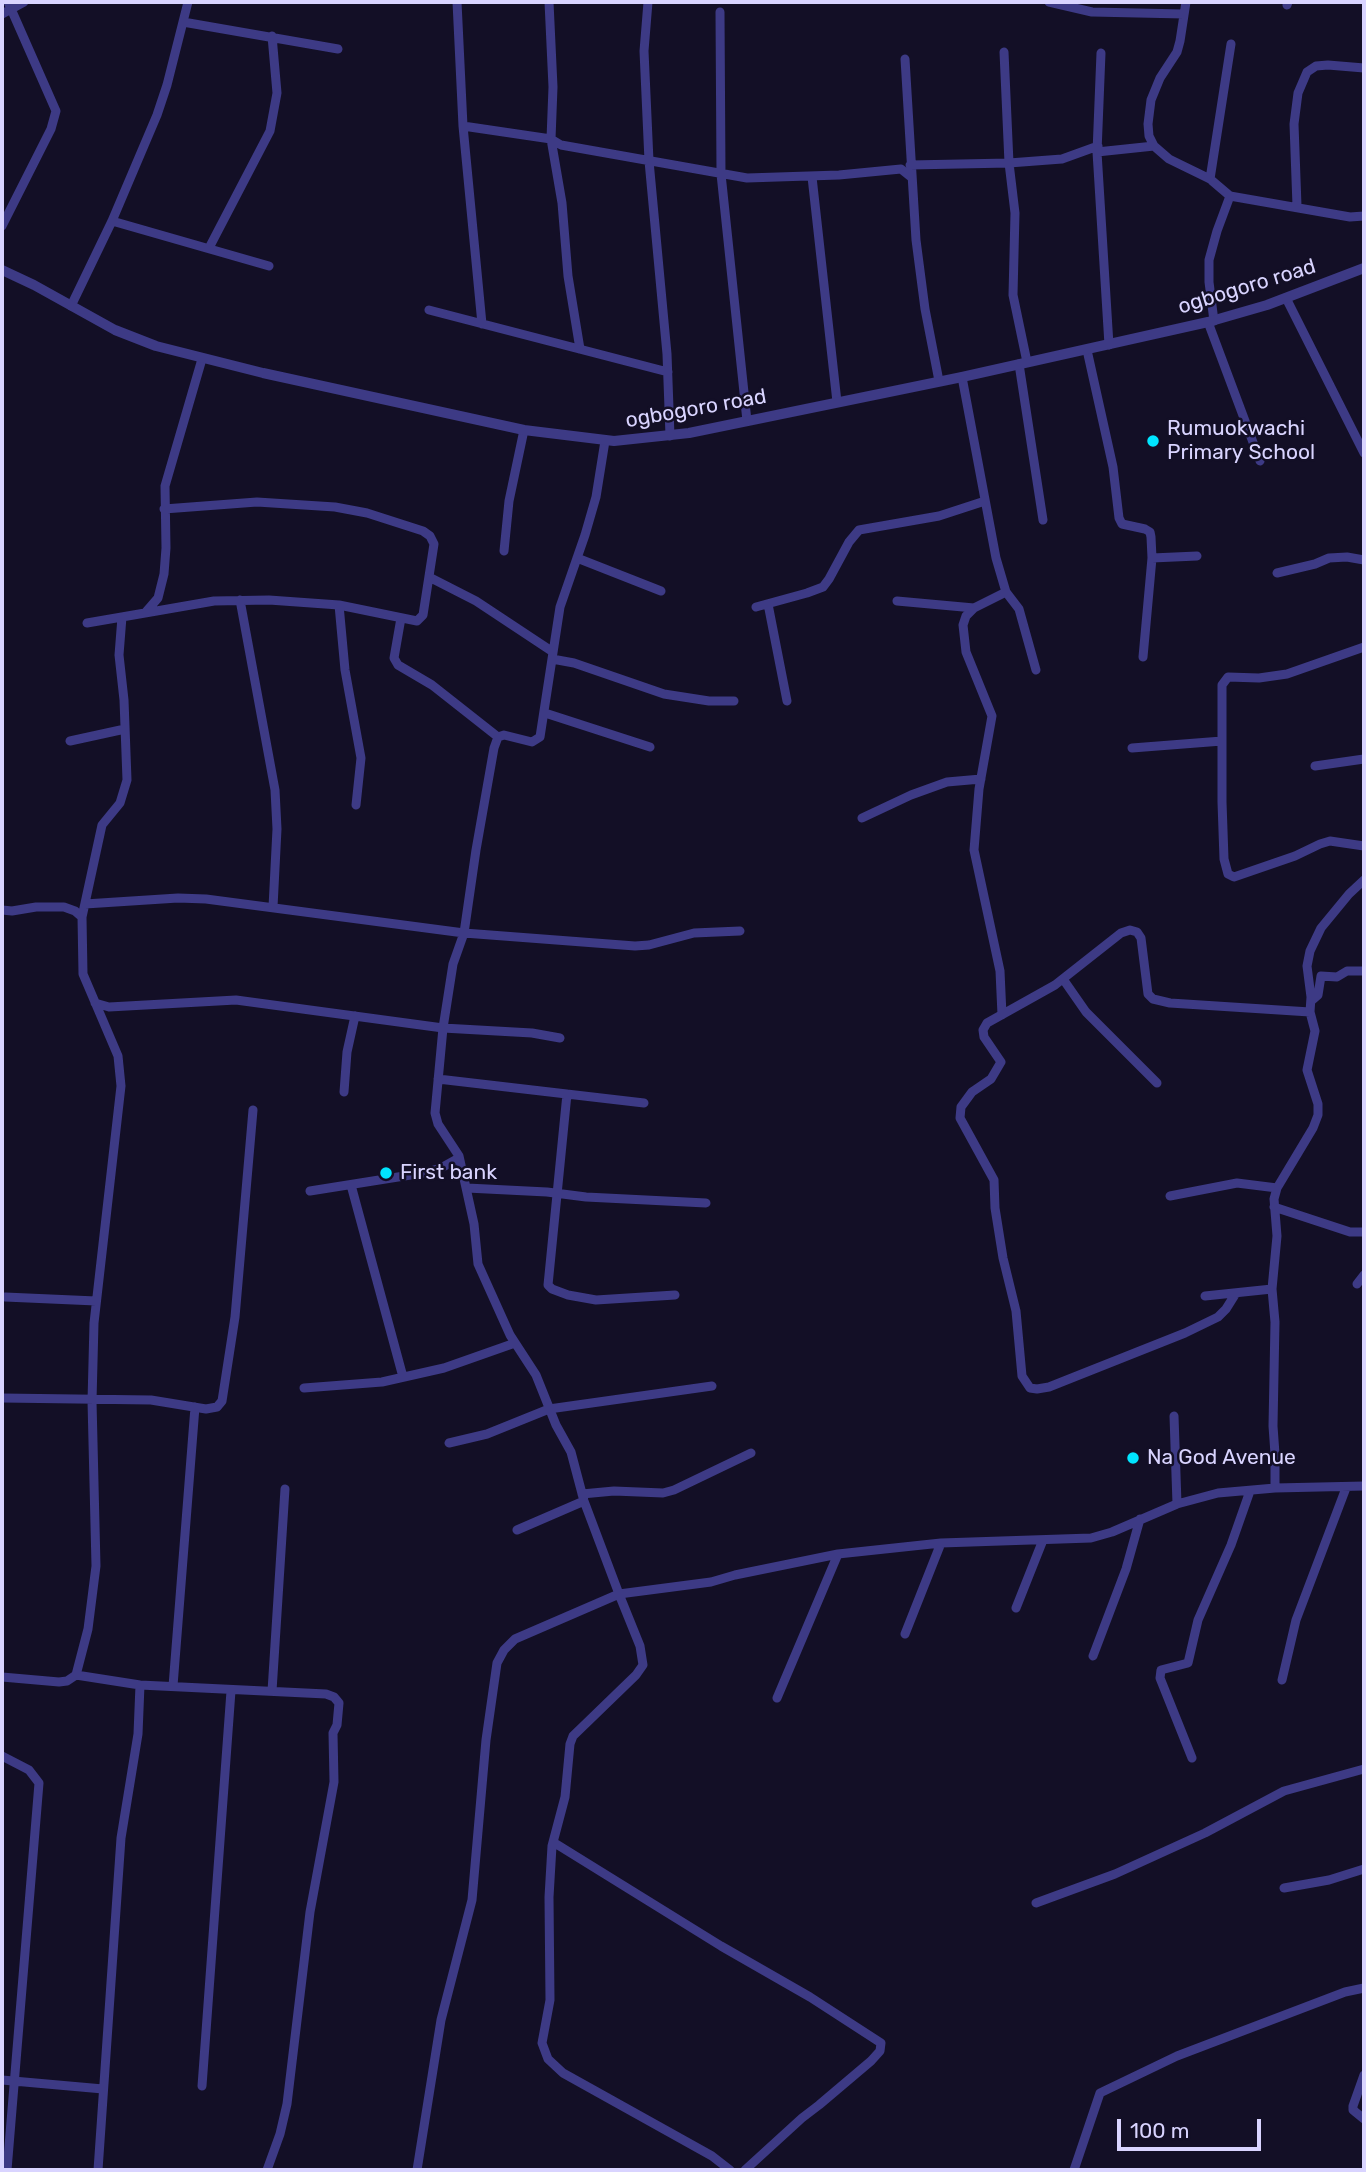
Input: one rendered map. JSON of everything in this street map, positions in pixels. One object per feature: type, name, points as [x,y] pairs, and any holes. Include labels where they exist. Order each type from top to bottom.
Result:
[{"type":"street","points":[[2,14],[10,6],[24,2]]},
{"type":"street","points":[[71,306],[112,221],[157,115],[188,2]]},
{"type":"street","points":[[457,2],[463,126],[482,324]]},
{"type":"street","points":[[549,2],[555,145],[568,276],[580,349]]},
{"type":"street","points":[[648,2],[644,51],[649,160],[668,372],[670,436]]},
{"type":"street","points":[[1049,2],[1092,12],[1184,15]]},
{"type":"street","points":[[1186,2],[1177,52],[1160,78],[1151,100],[1148,124],[1154,146],[1169,159],[1210,178],[1230,196],[1297,206],[1350,218],[1364,216]]},
{"type":"street","points":[[2,226],[51,130],[56,111],[10,6]]},
{"type":"street","points":[[720,12],[721,174],[747,421]]},
{"type":"street","points":[[183,22],[338,50]]},
{"type":"street","points":[[209,247],[270,131],[276,93],[272,36]]},
{"type":"street","points":[[1210,178],[1231,44]]},
{"type":"street","points":[[1004,52],[1009,163],[1015,214],[1013,295],[1043,520]]},
{"type":"street","points":[[1101,53],[1097,149],[1109,345]]},
{"type":"street","points":[[905,59],[911,177],[923,298],[939,381]]},
{"type":"street","points":[[1297,206],[1294,124],[1298,93],[1307,72],[1315,66],[1328,65],[1364,68]]},
{"type":"street","points":[[463,126],[555,145],[747,178],[812,177],[901,169],[910,161],[1009,163],[1062,159],[1097,149],[1154,146]]},
{"type":"street","points":[[901,169],[911,177]]},
{"type":"street","points":[[812,177],[837,402]]},
{"type":"street","points":[[1230,196],[1209,261],[1211,321],[1260,461]]},
{"type":"street","points":[[112,221],[209,247],[269,267]]},
{"type":"street","name":"ogbogoro road","points":[[2,270],[114,330],[156,346],[202,359],[524,430],[606,441],[670,436],[1109,345],[1211,321],[1286,299],[1364,268]]},
{"type":"street","points":[[1286,299],[1362,442],[1364,453]]},
{"type":"street","points":[[429,310],[668,372]]},
{"type":"street","points":[[1087,350],[1113,467],[1119,518],[1122,524],[1150,532],[1152,558],[1143,657]]},
{"type":"street","points":[[145,613],[158,598],[164,574],[165,486],[202,359]]},
{"type":"street","points":[[962,377],[996,558],[1006,592],[1019,609],[1036,670]]},
{"type":"street","points":[[504,551],[509,501],[524,430]]},
{"type":"street","points":[[498,737],[503,735],[532,742],[540,737],[560,607],[596,497],[606,441]]},
{"type":"street","points":[[756,607],[822,587],[830,579],[849,542],[859,530],[939,516],[985,501]]},
{"type":"street","points":[[87,623],[214,601],[240,600],[339,605],[417,621],[421,619],[434,544],[430,536],[423,531],[367,513],[335,507],[257,502],[164,509]]},
{"type":"street","points":[[1152,558],[1198,556]]},
{"type":"street","points":[[1278,573],[1329,558],[1347,556],[1364,559]]},
{"type":"street","points":[[576,558],[661,591]]},
{"type":"street","points":[[429,577],[476,601],[553,655],[664,694],[709,701],[734,701]]},
{"type":"street","points":[[1002,1015],[1000,971],[974,850],[981,779],[992,716],[967,652],[963,625],[966,616],[974,608],[1006,592]]},
{"type":"street","points":[[240,600],[275,790],[277,829],[273,907]]},
{"type":"street","points":[[897,601],[974,608]]},
{"type":"street","points":[[768,604],[787,701]]},
{"type":"street","points":[[339,605],[345,670],[361,758],[356,805]]},
{"type":"street","points":[[2,1677],[59,1682],[67,1681],[76,1675],[88,1629],[96,1566],[92,1401],[96,1301],[121,1086],[118,1056],[83,974],[82,917],[102,825],[120,803],[128,780],[118,656],[122,617]]},
{"type":"street","points":[[401,618],[394,658],[398,665],[432,685],[498,737]]},
{"type":"street","points":[[1364,647],[1287,674],[1259,678],[1228,677],[1222,685],[1222,802],[1224,859],[1228,874],[1234,877],[1330,841],[1364,846]]},
{"type":"street","points":[[545,713],[650,747]]},
{"type":"street","points":[[70,741],[125,729]]},
{"type":"street","points":[[498,737],[476,850],[464,933],[453,964],[443,1028],[435,1113],[438,1124],[460,1158],[478,1264],[515,1343],[536,1375],[571,1452],[583,1497],[640,1646],[643,1665],[573,1736],[570,1744],[565,1797],[553,1842],[549,1897],[550,2000],[542,2043],[548,2059],[563,2073],[712,2155],[730,2170]]},
{"type":"street","points":[[1132,748],[1222,741]]},
{"type":"street","points":[[1315,766],[1364,759]]},
{"type":"street","points":[[862,818],[947,782],[981,779]]},
{"type":"street","points":[[1275,1488],[1275,1322],[1272,1289],[1277,1236],[1274,1199],[1277,1188],[1318,1115],[1318,1104],[1307,1070],[1315,1031],[1310,1012],[1307,966],[1315,937],[1349,894],[1364,880]]},
{"type":"street","points":[[85,904],[192,898],[464,933],[635,946],[694,933],[740,931]]},
{"type":"street","points":[[2,910],[64,907],[82,917]]},
{"type":"street","points":[[1236,1293],[1218,1317],[1185,1333],[1038,1389],[1030,1388],[1022,1376],[1016,1311],[1003,1258],[995,1208],[994,1180],[960,1118],[961,1107],[965,1099],[991,1079],[998,1070],[1000,1062],[984,1037],[983,1030],[987,1023],[1063,979],[1121,933],[1129,930],[1137,932],[1141,938],[1148,994],[1153,999],[1170,1003],[1310,1012]]},
{"type":"street","points":[[1311,1001],[1318,995],[1321,976],[1337,977],[1347,971],[1364,971]]},
{"type":"street","points":[[1063,979],[1086,1012],[1157,1083]]},
{"type":"street","points":[[95,1003],[109,1007],[236,1000],[443,1028],[533,1033],[560,1038]]},
{"type":"street","points":[[344,1092],[347,1052],[355,1016]]},
{"type":"street","points":[[438,1079],[644,1103]]},
{"type":"street","points":[[567,1094],[555,1193],[548,1285],[568,1296],[596,1300],[675,1295]]},
{"type":"street","points":[[2,1398],[151,1400],[206,1409],[217,1407],[222,1401],[225,1388],[235,1317],[253,1110]]},
{"type":"street","points":[[310,1191],[423,1173],[441,1168],[460,1158]]},
{"type":"street","points":[[1170,1196],[1237,1183],[1277,1188]]},
{"type":"street","points":[[351,1185],[402,1377]]},
{"type":"street","points":[[467,1188],[706,1203]]},
{"type":"street","points":[[1275,1207],[1350,1232],[1364,1232]]},
{"type":"street","points":[[1357,1284],[1364,1275]]},
{"type":"street","points":[[1205,1296],[1272,1289]]},
{"type":"street","points":[[5,1297],[96,1301]]},
{"type":"street","points":[[304,1388],[382,1382],[466,1362],[515,1343]]},
{"type":"street","points":[[449,1443],[487,1434],[550,1409],[712,1386]]},
{"type":"street","points":[[173,1686],[195,1407]]},
{"type":"street","points":[[1174,1416],[1177,1504]]},
{"type":"street","points":[[517,1530],[583,1497],[614,1491],[663,1493],[674,1490],[751,1453]]},
{"type":"street","points":[[417,2170],[440,2020],[472,1900],[486,1740],[497,1663],[504,1650],[515,1639],[619,1594],[712,1582],[838,1554],[941,1543],[1091,1538],[1112,1532],[1177,1504],[1218,1493],[1275,1488],[1364,1486]]},
{"type":"street","points":[[1282,1680],[1296,1620],[1346,1488]]},
{"type":"street","points":[[272,1691],[285,1489]]},
{"type":"street","points":[[1192,1758],[1160,1678],[1161,1670],[1188,1663],[1201,1610],[1231,1545],[1251,1490]]},
{"type":"street","points":[[1093,1656],[1126,1569],[1140,1519]]},
{"type":"street","points":[[1016,1608],[1043,1540]]},
{"type":"street","points":[[905,1634],[941,1543]]},
{"type":"street","points":[[778,1698],[838,1554]]},
{"type":"street","points":[[76,1675],[140,1685],[326,1694],[337,1698],[340,1706],[333,1733],[334,1782],[310,1912],[287,2104],[267,2170]]},
{"type":"street","points":[[98,2170],[121,1838],[138,1734],[140,1685]]},
{"type":"street","points":[[202,2086],[231,1690]]},
{"type":"street","points":[[2,1756],[29,1770],[39,1783],[7,2170]]},
{"type":"street","points":[[1036,1903],[1115,1874],[1205,1833],[1284,1791],[1364,1769]]},
{"type":"street","points":[[553,1842],[721,1946],[810,1997],[881,2043],[880,2051],[872,2061],[802,2118],[745,2170]]},
{"type":"street","points":[[1284,1888],[1329,1880],[1364,1869]]},
{"type":"street","points":[[1074,2170],[1100,2093],[1177,2056],[1345,1992],[1364,1988]]},
{"type":"street","points":[[1364,2075],[1353,2109],[1364,2119]]},
{"type":"street","points":[[2,2080],[103,2089]]},
{"type":"place","name":"Rumuokwachi Primary School","points":[[1153,441]]},
{"type":"place","name":"First bank","points":[[386,1173]]},
{"type":"place","name":"Na God Avenue","points":[[1133,1458]]}]
